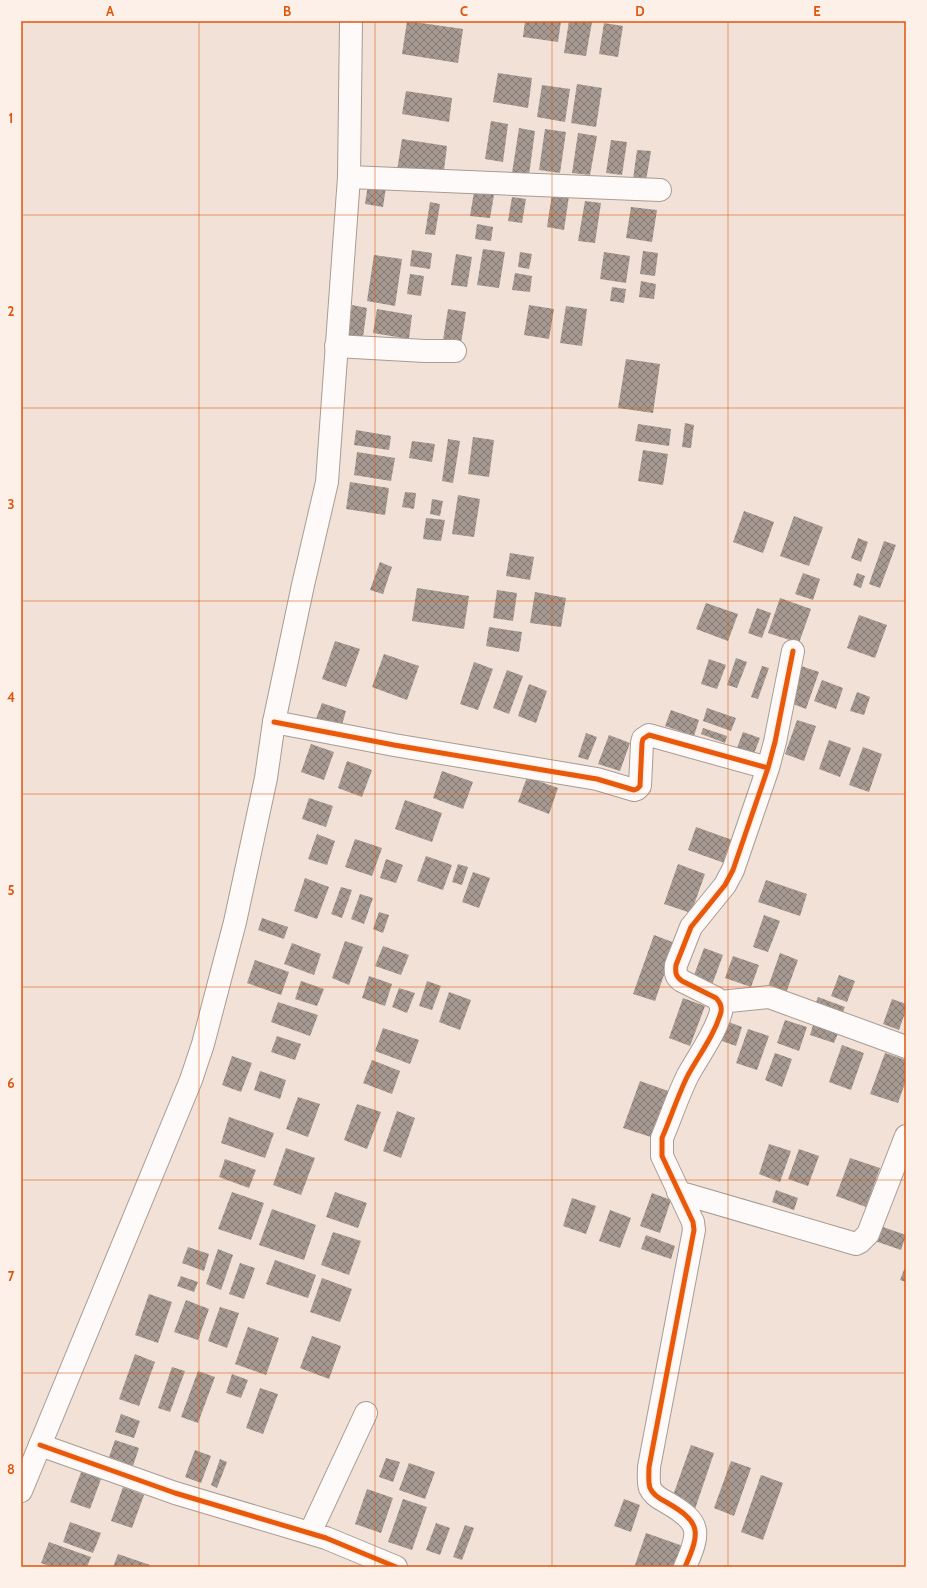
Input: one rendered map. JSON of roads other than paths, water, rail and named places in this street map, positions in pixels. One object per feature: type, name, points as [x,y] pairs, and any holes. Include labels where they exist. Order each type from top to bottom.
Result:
[{"type":"street","points":[[21,1491],[191,1080],[203,1044],[237,914],[266,778],[274,722],[303,585],[327,482],[349,177],[352,21]]},
{"type":"street","points":[[349,177],[660,190]]},
{"type":"street","points":[[336,346],[425,351],[455,351]]},
{"type":"street","points":[[685,1567],[696,1534],[693,1522],[674,1507],[655,1496],[649,1485],[649,1467],[693,1236],[693,1222],[662,1156],[662,1138],[685,1081],[713,1031],[721,1011],[720,1002],[716,998],[677,978],[675,971],[692,926],[729,878],[768,768],[775,742],[793,651]]},
{"type":"street","points":[[274,722],[394,745],[597,779],[634,790],[640,786],[642,743],[643,739],[649,735],[768,768]]},
{"type":"street","points":[[720,1002],[769,997],[906,1047]]},
{"type":"street","points":[[678,1192],[856,1244],[868,1234],[906,1136]]},
{"type":"street","points":[[310,1533],[366,1413]]},
{"type":"street","points":[[40,1445],[175,1493],[339,1542],[396,1567]]}]
